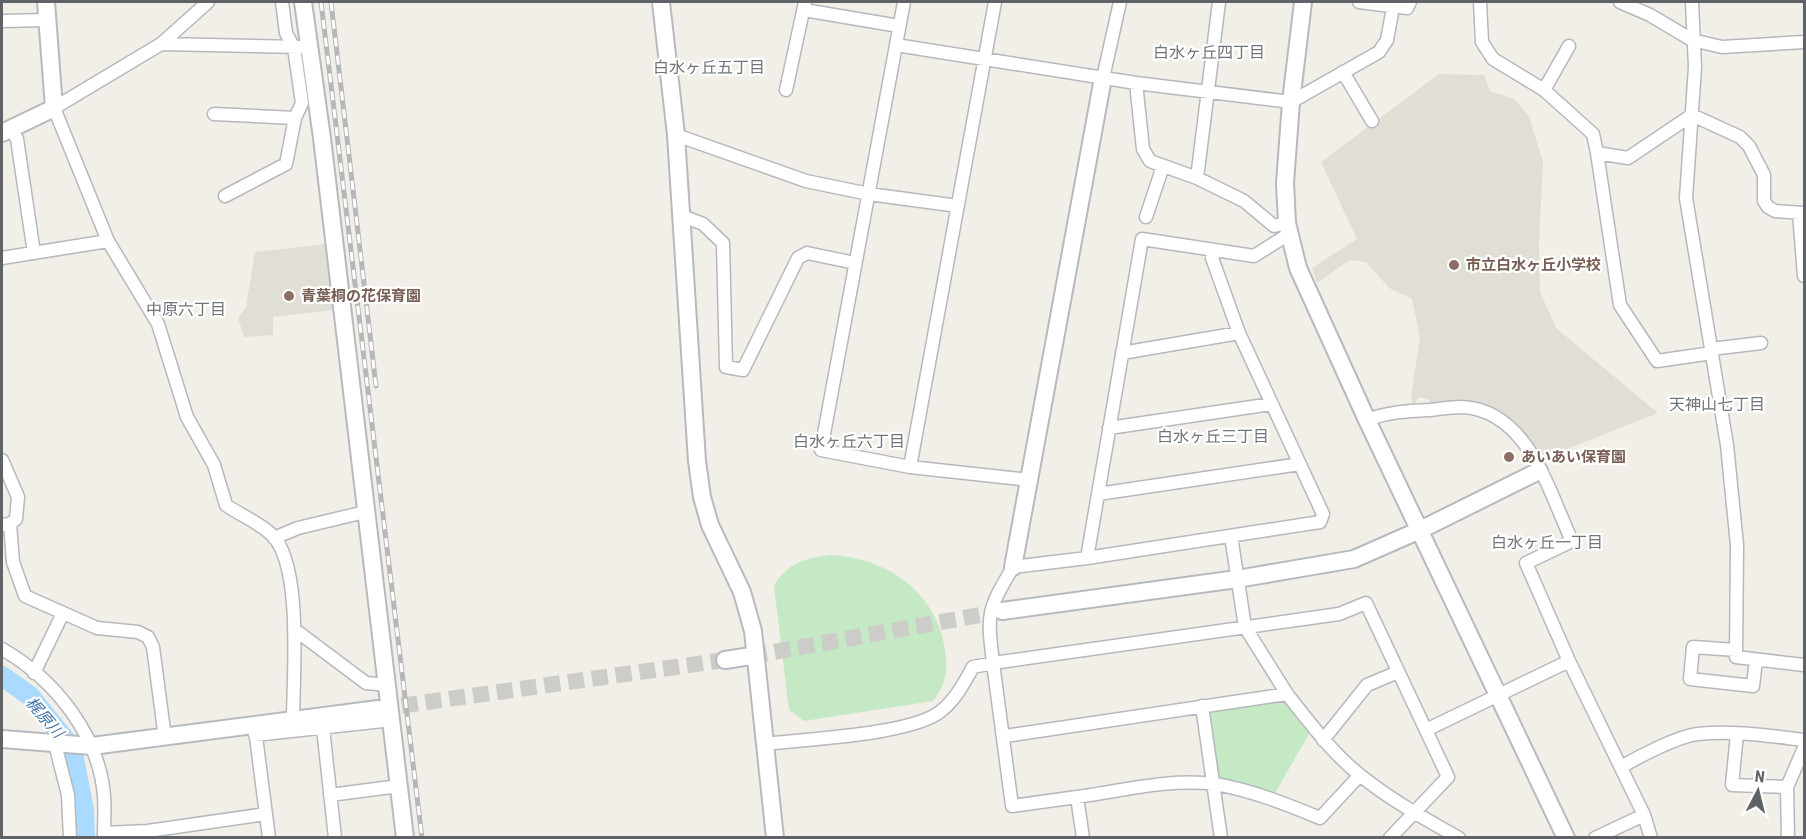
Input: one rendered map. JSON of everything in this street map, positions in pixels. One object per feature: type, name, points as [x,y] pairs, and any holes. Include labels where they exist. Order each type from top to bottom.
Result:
[{"type":"street","points":[[46,2],[54,108],[108,241],[158,324],[187,417],[217,471],[226,505],[274,537],[284,552],[291,575],[294,629],[293,721]]},
{"type":"street","points":[[34,253],[17,140],[6,130],[54,108],[161,44],[208,2]]},
{"type":"street","points":[[282,2],[286,33],[302,47],[322,138],[405,837]]},
{"type":"street","points":[[225,196],[286,164],[295,118],[302,103],[303,2]]},
{"type":"street","points":[[661,2],[676,135],[697,461],[702,497],[710,525],[742,592],[753,631],[775,837]]},
{"type":"street","points":[[904,2],[821,450],[910,467],[1029,480]]},
{"type":"street","points":[[910,467],[995,2]]},
{"type":"street","points":[[1110,2],[1116,19]]},
{"type":"street","points":[[1120,2],[1103,78],[1013,567],[992,604],[988,623],[1005,736],[1012,806],[1184,783],[1214,784],[1270,798],[1320,818],[1360,775]]},
{"type":"street","points":[[1197,178],[1219,2]]},
{"type":"street","points":[[1304,2],[1291,102],[1285,183],[1288,228],[1304,285],[1566,837]]},
{"type":"street","points":[[1359,2],[1394,4],[1407,8],[1410,2]]},
{"type":"street","points":[[1480,2],[1482,42],[1493,59],[1544,90],[1593,134],[1620,305],[1657,361],[1761,343]]},
{"type":"street","points":[[1620,2],[1650,15],[1692,40],[1722,47],[1804,42]]},
{"type":"street","points":[[1692,2],[1695,67],[1686,198],[1727,445],[1737,545],[1736,657],[1804,665]]},
{"type":"street","points":[[896,45],[1136,83],[1291,102],[1379,52],[1387,40],[1394,4]]},
{"type":"street","points":[[786,90],[805,6],[899,26]]},
{"type":"street","points":[[2,21],[47,20]]},
{"type":"street","points":[[161,44],[302,47]]},
{"type":"street","points":[[1544,90],[1569,46]]},
{"type":"street","points":[[1343,72],[1371,121]]},
{"type":"street","points":[[1136,83],[1143,149],[1150,161],[1197,178],[1244,201],[1274,226],[1288,228]]},
{"type":"street","points":[[214,114],[295,118]]},
{"type":"street","points":[[1597,153],[1628,158],[1692,115]]},
{"type":"street","points":[[1692,115],[1740,137],[1749,146],[1764,175],[1764,201],[1768,207],[1775,211],[1802,213],[1804,276]]},
{"type":"street","points":[[676,135],[806,181],[869,194],[958,206]]},
{"type":"street","points":[[1146,217],[1163,166]]},
{"type":"street","points":[[680,215],[703,224],[723,243],[726,367],[743,370],[798,258],[807,253],[855,263]]},
{"type":"street","points":[[1087,558],[1142,239],[1254,256],[1288,228]]},
{"type":"street","points":[[2,258],[108,241]]},
{"type":"street","points":[[1013,567],[1087,558],[1320,522],[1323,514],[1239,333],[1212,258],[1216,251]]},
{"type":"street","points":[[1122,353],[1239,333]]},
{"type":"street","points":[[1109,428],[1272,404]]},
{"type":"street","points":[[1367,420],[1384,414],[1463,407],[1485,412],[1505,423],[1522,439],[1572,541],[1526,563],[1569,661],[1644,815],[1651,837]]},
{"type":"street","points":[[2,460],[18,497],[16,519],[6,524],[13,562],[25,596],[97,628],[138,632],[148,637],[153,647],[165,738]]},
{"type":"street","points":[[1098,494],[1300,464]]},
{"type":"street","points":[[1002,611],[1237,579],[1354,559],[1539,471]]},
{"type":"street","points":[[274,537],[298,528],[365,512]]},
{"type":"street","points":[[1231,536],[1245,627],[1287,694],[1323,740],[1360,775],[1413,812],[1459,837]]},
{"type":"street","points":[[764,744],[912,726],[940,713],[959,693],[973,667],[1339,614],[1366,603],[1448,777],[1390,837]]},
{"type":"street","points":[[34,673],[63,613]]},
{"type":"street","points":[[294,629],[366,683],[388,685]]},
{"type":"street","points":[[1736,650],[1694,646],[1690,679],[1753,686],[1756,660]]},
{"type":"street","points":[[2,649],[34,673],[74,714],[90,746],[104,796],[104,835],[266,814]]},
{"type":"street","points":[[725,660],[751,656]]},
{"type":"street","points":[[1426,730],[1569,661]]},
{"type":"street","points":[[1323,740],[1367,685],[1398,672]]},
{"type":"street","points":[[1005,736],[1287,694]]},
{"type":"street","points":[[1202,706],[1221,837]]},
{"type":"street","points":[[255,730],[293,721],[378,709]]},
{"type":"street","points":[[2,739],[90,746],[255,730],[323,728],[392,720]]},
{"type":"street","points":[[323,728],[335,837]]},
{"type":"street","points":[[255,730],[269,837]]},
{"type":"street","points":[[1621,767],[1640,756],[1696,734],[1737,734],[1804,740]]},
{"type":"street","points":[[1737,734],[1732,785],[1787,787]]},
{"type":"street","points":[[57,745],[68,795],[70,837]]},
{"type":"street","points":[[1788,837],[1787,787],[1796,761],[1804,748]]},
{"type":"street","points":[[330,795],[399,786]]},
{"type":"street","points":[[1077,797],[1083,837]]},
{"type":"street","points":[[1595,837],[1644,815]]},
{"type":"shaded area","name":"市立白水ヶ丘小学校","points":[[1439,74],[1484,75],[1490,91],[1514,99],[1529,116],[1543,162],[1539,242],[1540,292],[1556,328],[1658,413],[1539,460],[1525,435],[1509,418],[1485,407],[1432,405],[1429,400],[1419,397],[1413,406],[1411,396],[1420,338],[1412,299],[1389,288],[1366,262],[1350,260],[1317,283],[1312,268],[1357,239],[1321,162]]},
{"type":"shaded area","name":"青葉桐の花保育園","points":[[326,244],[333,310],[273,317],[273,335],[244,337],[238,318],[246,307],[255,252]]},
{"type":"green space","points":[[831,555],[871,563],[890,571],[920,595],[932,611],[940,629],[946,664],[941,689],[933,701],[804,721],[789,710],[774,586],[784,572],[798,563]]},
{"type":"green space","points":[[1285,700],[1310,732],[1275,793],[1218,777],[1209,710]]},
{"type":"waterway","name":"梶原川","points":[[2,676],[30,696],[72,748],[84,810],[85,838]]},
{"type":"tunnel","points":[[751,656],[1002,611]]},
{"type":"tunnel","points":[[378,709],[725,660]]},
{"type":"railway","points":[[321,2],[422,838]]},
{"type":"railway","points":[[331,2],[376,386]]},
{"type":"place","name":"市立白水ヶ丘小学校","points":[[1454,265]]},
{"type":"place","name":"青葉桐の花保育園","points":[[289,296]]},
{"type":"place","name":"あいあい保育園","points":[[1509,457]]},
{"type":"district","name":"白水ヶ丘四丁目","points":[[1209,52]]},
{"type":"district","name":"白水ヶ丘五丁目","points":[[709,67]]},
{"type":"district","name":"中原六丁目","points":[[186,309]]},
{"type":"district","name":"天神山七丁目","points":[[1717,404]]},
{"type":"district","name":"白水ヶ丘三丁目","points":[[1213,436]]},
{"type":"district","name":"白水ヶ丘六丁目","points":[[849,441]]},
{"type":"district","name":"白水ヶ丘一丁目","points":[[1547,542]]}]
